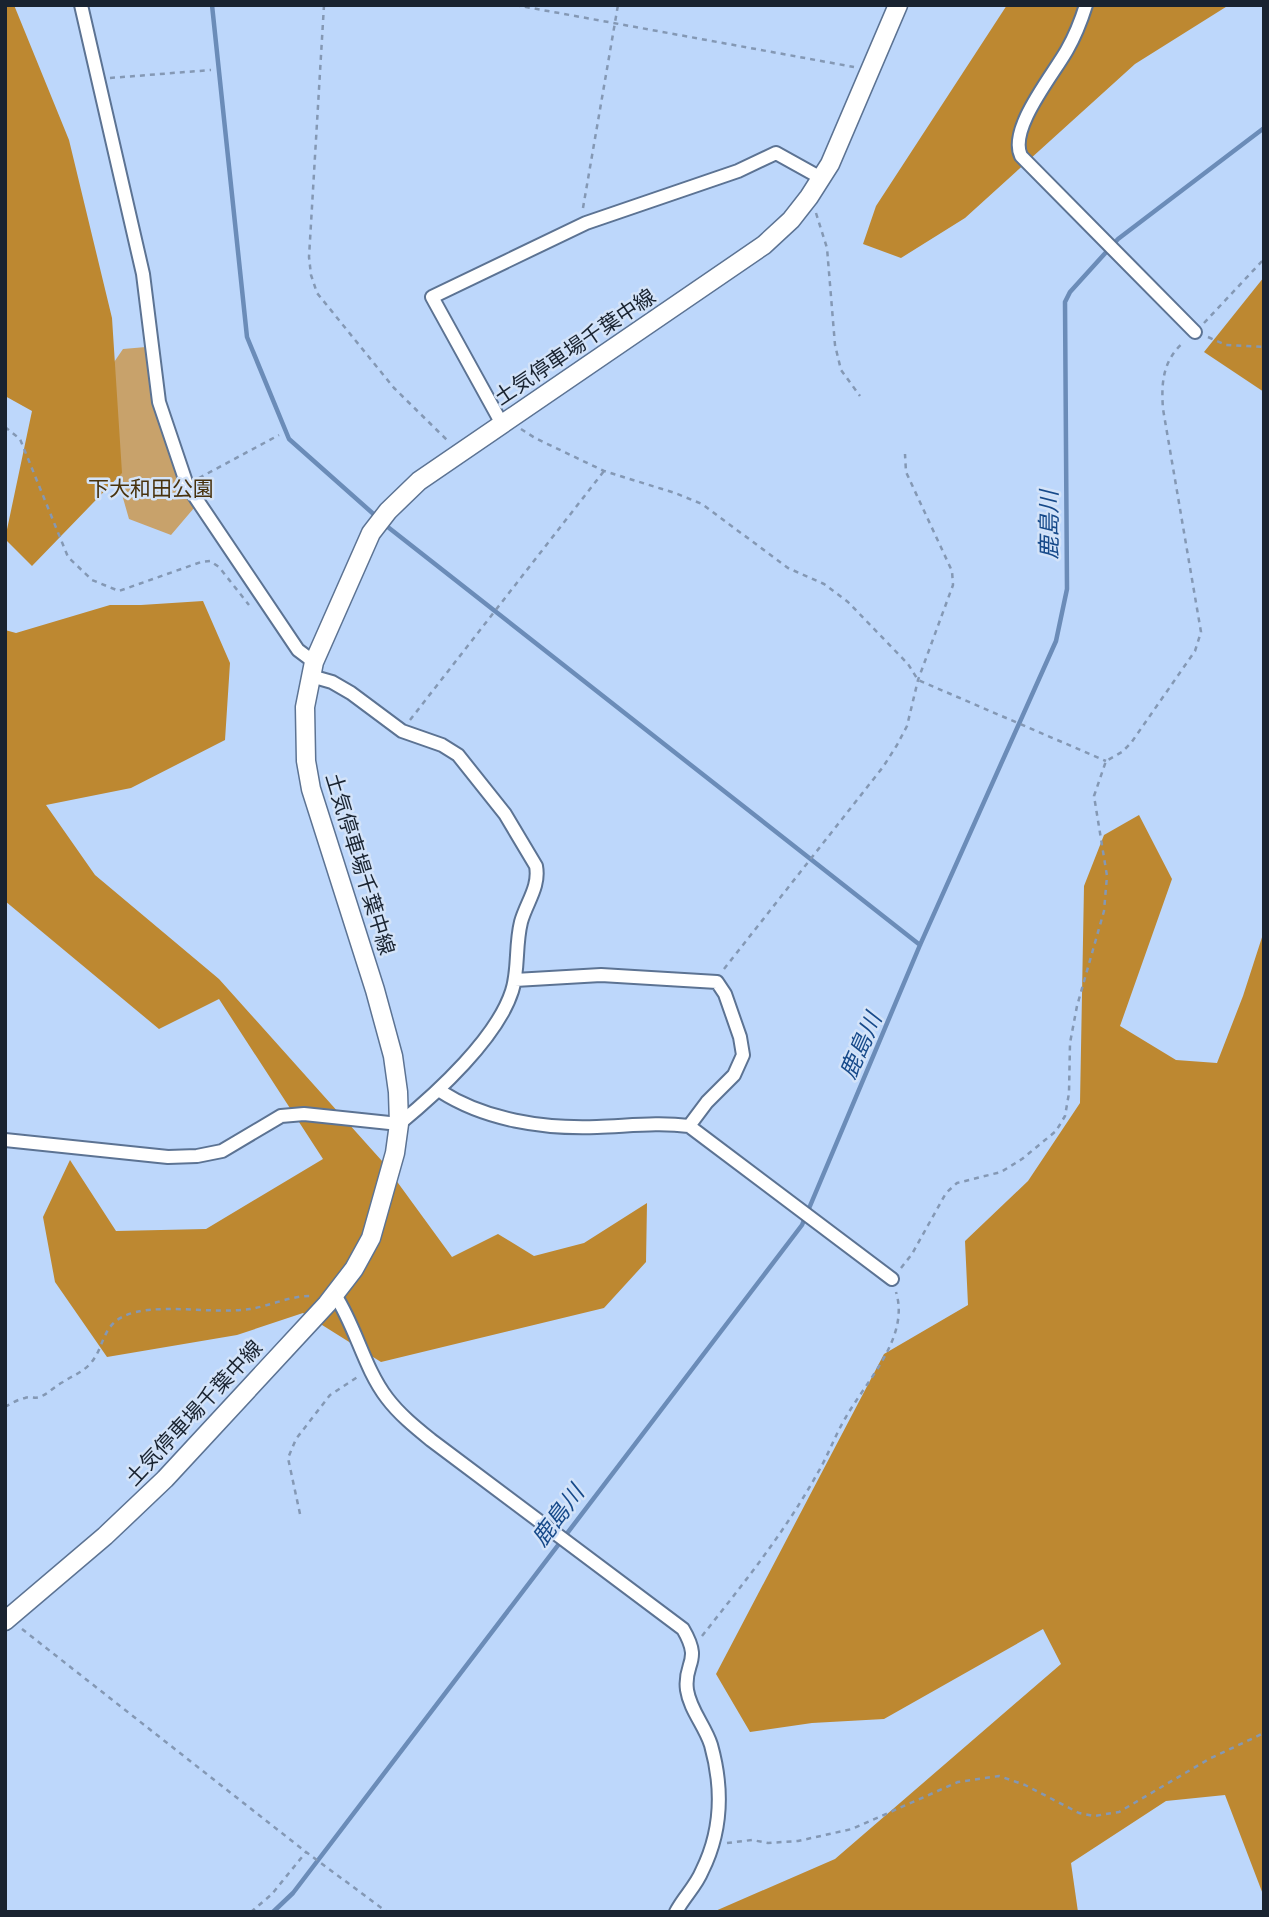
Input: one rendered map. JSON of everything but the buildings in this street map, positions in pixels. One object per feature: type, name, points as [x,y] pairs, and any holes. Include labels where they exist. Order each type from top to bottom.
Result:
[{"type":"main road","name":"土気停車場千葉中線","points":[[7,1619],[105,1536],[165,1479],[331,1300],[354,1269],[371,1238],[395,1153],[399,1124],[398,1092],[393,1056],[382,1016],[311,789],[305,707],[313,669],[372,533],[388,511],[419,481],[764,246],[791,220],[830,163],[898,5]]},
{"type":"street","points":[[5,1140],[167,1157],[197,1156],[222,1151],[281,1116],[304,1114],[399,1124],[440,1091],[499,1021],[515,979],[516,944],[522,918],[538,876],[536,866],[505,814],[457,755],[442,745],[402,731],[313,669],[187,485],[159,402],[143,274],[81,5]]},
{"type":"street","points":[[1086,5],[1066,52],[1032,107],[1019,134],[1017,149],[1195,332]]},
{"type":"street","points":[[506,422],[432,297],[580,225],[738,171],[776,153],[821,178]]},
{"type":"street","points":[[515,979],[601,975],[717,982],[740,1037],[743,1055],[734,1074],[689,1126]]},
{"type":"street","points":[[440,1091],[476,1110],[530,1125],[595,1128],[663,1122],[689,1126],[892,1279]]},
{"type":"street","points":[[331,1300],[344,1310],[386,1397],[401,1415],[683,1629],[693,1649],[687,1690],[710,1743],[719,1783],[720,1814],[713,1845],[702,1873],[676,1912]]},
{"type":"path","points":[[324,5],[309,257],[311,275],[317,293],[394,388],[460,453]]},
{"type":"path","points":[[515,5],[871,70]]},
{"type":"path","points":[[580,225],[618,5]]},
{"type":"path","points":[[97,79],[211,71]]},
{"type":"path","points":[[809,197],[822,226],[827,248],[835,345],[841,370],[860,396]]},
{"type":"path","points":[[693,1649],[770,1550],[817,1475],[845,1418],[895,1337],[900,1306],[892,1279],[912,1254],[946,1194],[957,1183],[1000,1172],[1022,1159],[1056,1131],[1065,1116],[1069,1093],[1070,1044],[1077,1006],[1104,911],[1107,876],[1094,796],[1105,761],[1132,743],[1195,651],[1201,632],[1163,409],[1161,382],[1172,352],[1195,332],[1264,259]]},
{"type":"path","points":[[1195,332],[1226,345],[1264,347]]},
{"type":"path","points":[[506,422],[604,471],[702,504],[788,568],[824,584],[848,602],[908,664],[918,680],[1105,761]]},
{"type":"path","points":[[5,427],[20,439],[68,557],[92,580],[118,591],[210,561],[219,567],[251,607]]},
{"type":"path","points":[[187,485],[279,435]]},
{"type":"path","points":[[717,982],[724,968],[883,767],[907,726],[918,680],[953,585],[952,570],[906,472],[905,454]]},
{"type":"path","points":[[402,731],[604,471]]},
{"type":"path","points":[[5,1407],[25,1397],[37,1398],[52,1391],[63,1381],[77,1376],[92,1362],[109,1326],[122,1317],[149,1310],[212,1312],[250,1309],[307,1296],[331,1300]]},
{"type":"path","points":[[300,1514],[288,1458],[296,1439],[330,1395],[371,1368]]},
{"type":"path","points":[[7,1619],[387,1912]]},
{"type":"path","points":[[713,1845],[752,1840],[768,1843],[798,1841],[852,1829],[958,1782],[999,1776],[1025,1784],[1080,1813],[1094,1816],[1119,1812],[1209,1759],[1264,1733]]},
{"type":"path","points":[[251,1912],[272,1894],[306,1852]]},
{"type":"green space","name":"下大和田公園","points":[[146,347],[153,404],[180,482],[194,508],[171,535],[129,519],[93,393],[123,349]]},
{"type":"shaded area","points":[[5,5],[14,5],[69,140],[112,318],[122,473],[32,566],[5,539],[32,411],[5,396]]},
{"type":"shaded area","points":[[1007,5],[1229,5],[1135,64],[965,218],[901,258],[863,244],[876,206]]},
{"type":"shaded area","points":[[1264,277],[1264,392],[1204,352]]},
{"type":"shaded area","points":[[203,601],[230,663],[225,740],[131,788],[46,805],[95,875],[219,979],[382,1161],[452,1257],[498,1234],[534,1256],[584,1243],[647,1203],[646,1262],[604,1308],[381,1362],[303,1313],[237,1335],[107,1357],[55,1282],[43,1217],[70,1160],[116,1231],[206,1229],[323,1159],[219,999],[159,1029],[5,901],[5,630],[16,633],[110,605]]},
{"type":"shaded area","points":[[1139,815],[1172,879],[1120,1026],[1176,1060],[1217,1063],[1264,931],[1264,1897],[1225,1795],[1166,1801],[1071,1863],[1078,1912],[713,1912],[835,1859],[1061,1664],[1043,1629],[884,1719],[812,1723],[750,1732],[716,1674],[884,1354],[968,1305],[965,1241],[1028,1181],[1080,1103],[1084,886],[1104,835]]},
{"type":"waterway","points":[[212,5],[247,337],[289,439],[378,518]]},
{"type":"waterway","name":"鹿島川","points":[[273,1912],[293,1893],[802,1225],[920,945],[1056,641],[1067,589],[1065,302],[1070,292],[1118,239],[1264,128]]},
{"type":"waterway","points":[[384,524],[920,945]]}]
